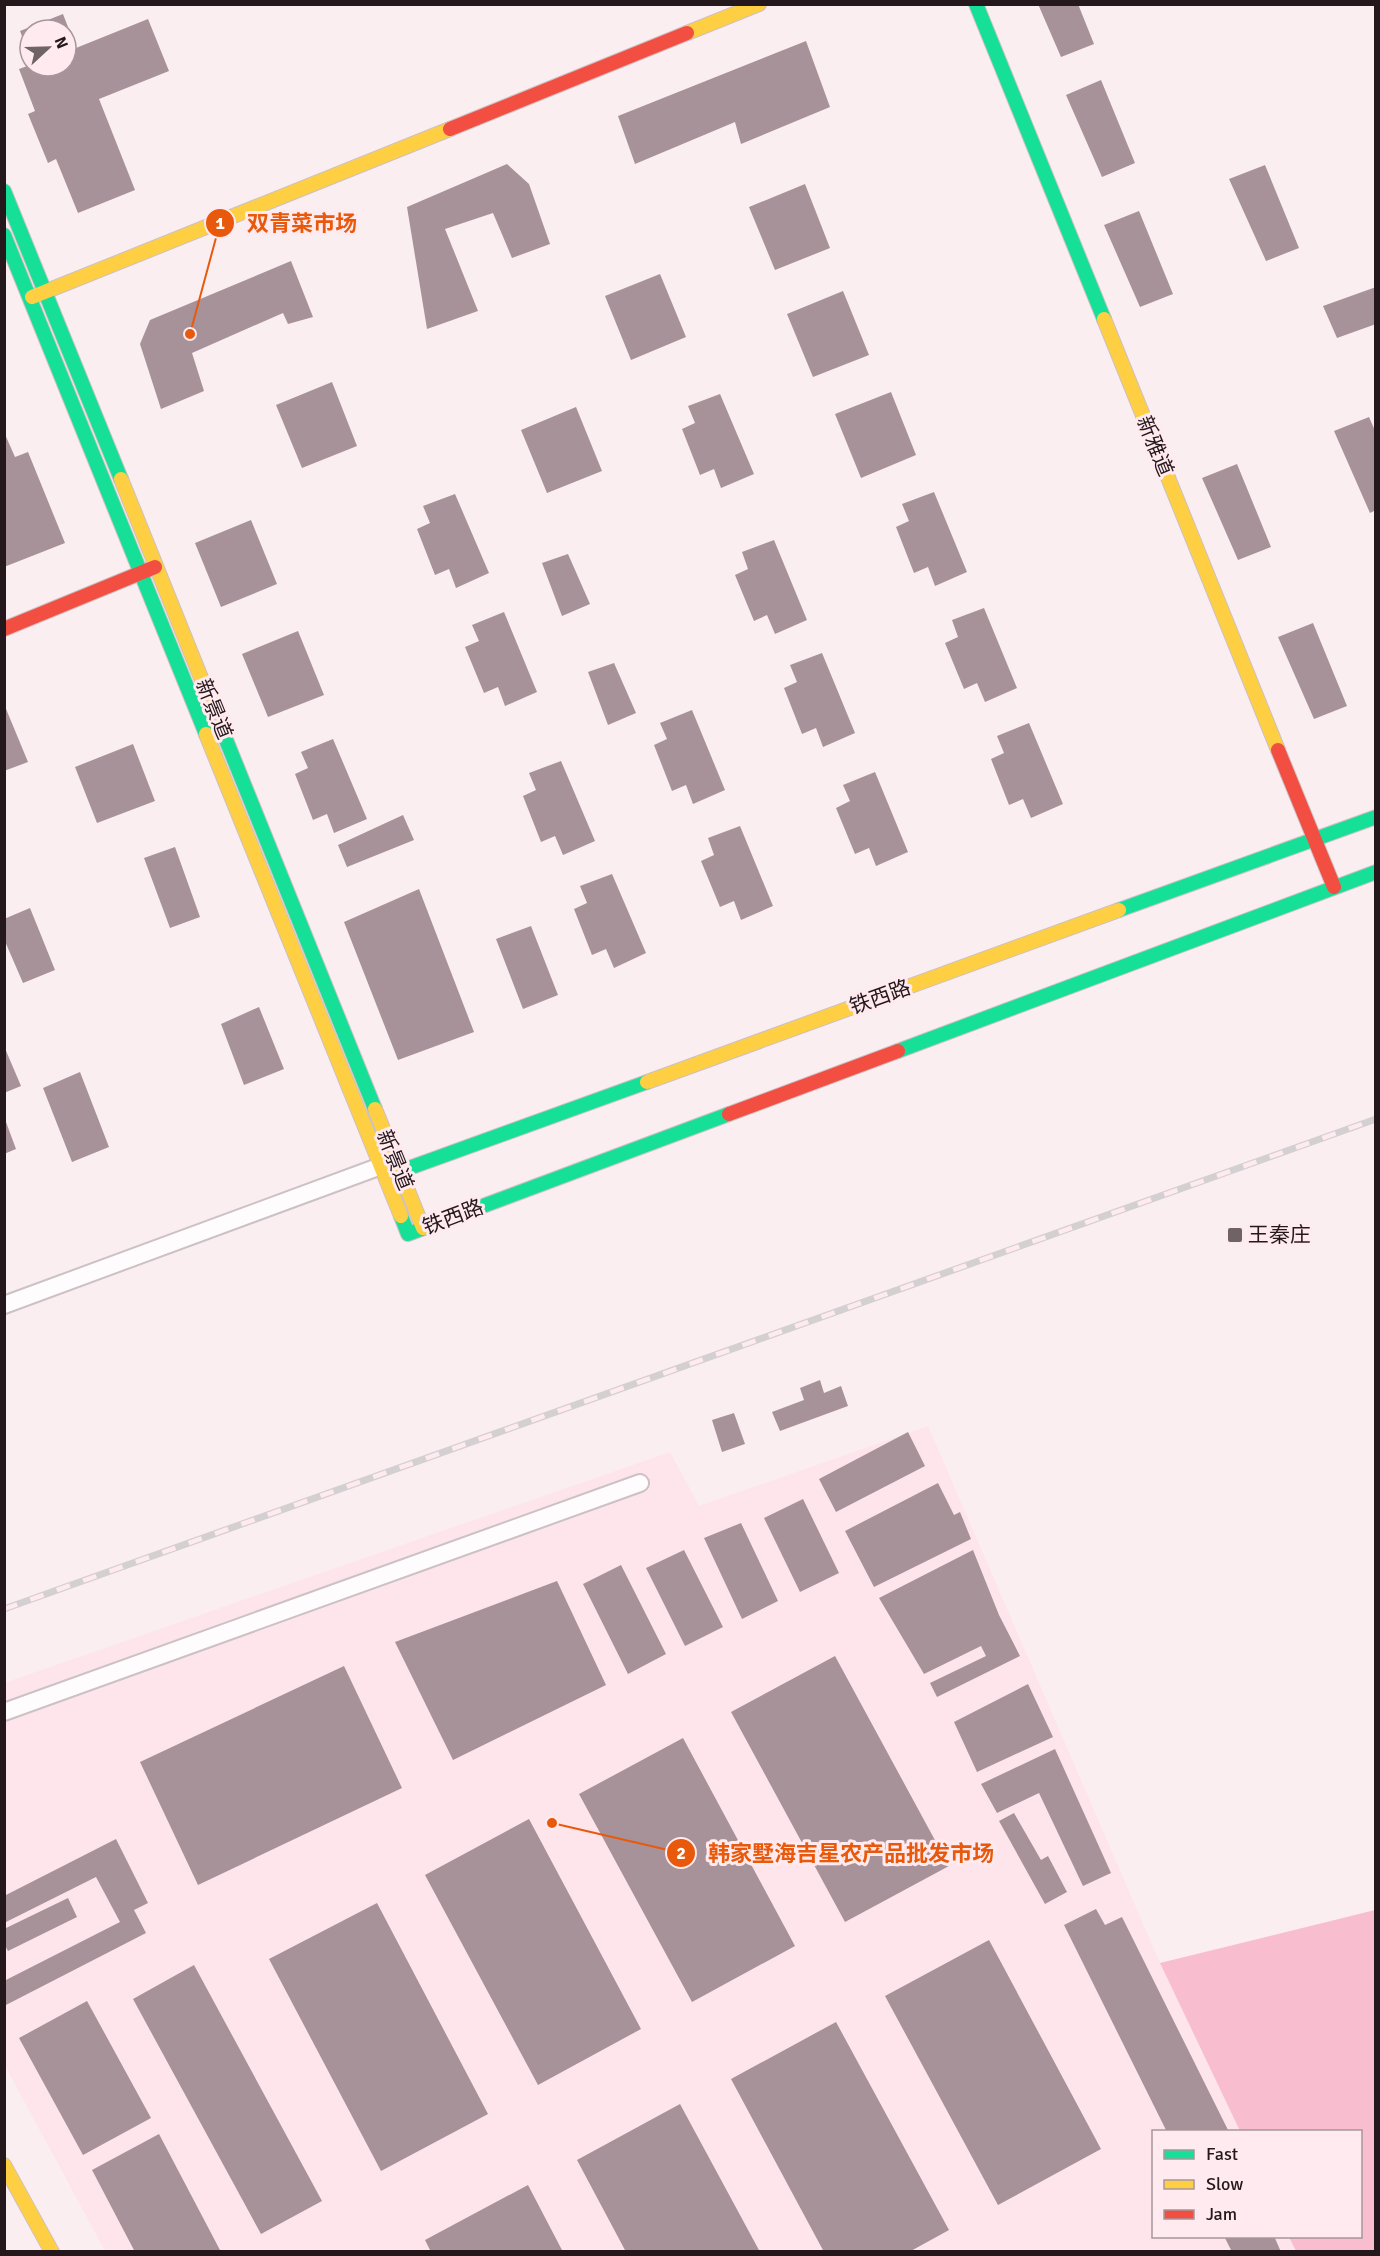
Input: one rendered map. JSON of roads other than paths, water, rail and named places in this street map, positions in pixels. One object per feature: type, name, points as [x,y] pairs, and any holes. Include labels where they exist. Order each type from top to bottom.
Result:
[{"type":"street","points":[[30,298],[759,4]]},
{"type":"street","name":"新雅道","points":[[976,4],[1321,836]]},
{"type":"street","name":"新雅道","points":[[991,4],[1340,885]]},
{"type":"street","name":"新景道","points":[[4,191],[157,567],[390,1169],[408,1234]]},
{"type":"street","name":"新景道","points":[[4,236],[141,573],[390,1169],[423,1228]]},
{"type":"street","points":[[4,629],[157,567]]},
{"type":"street","name":"铁西路","points":[[390,1169],[1376,817]]},
{"type":"street","name":"铁西路","points":[[408,1234],[1376,872]]},
{"type":"street","points":[[4,1305],[390,1169]]},
{"type":"street","points":[[4,1713],[640,1483]]},
{"type":"street","points":[[4,2165],[52,2252]]},
{"type":"railway","points":[[4,1609],[1376,1119]]},
{"type":"place","name":"双青菜市场","points":[[190,334]]},
{"type":"place","name":"王秦庄","points":[[1235,1235]]},
{"type":"place","name":"韩家墅海吉星农产品批发市场","points":[[552,1823]]}]
